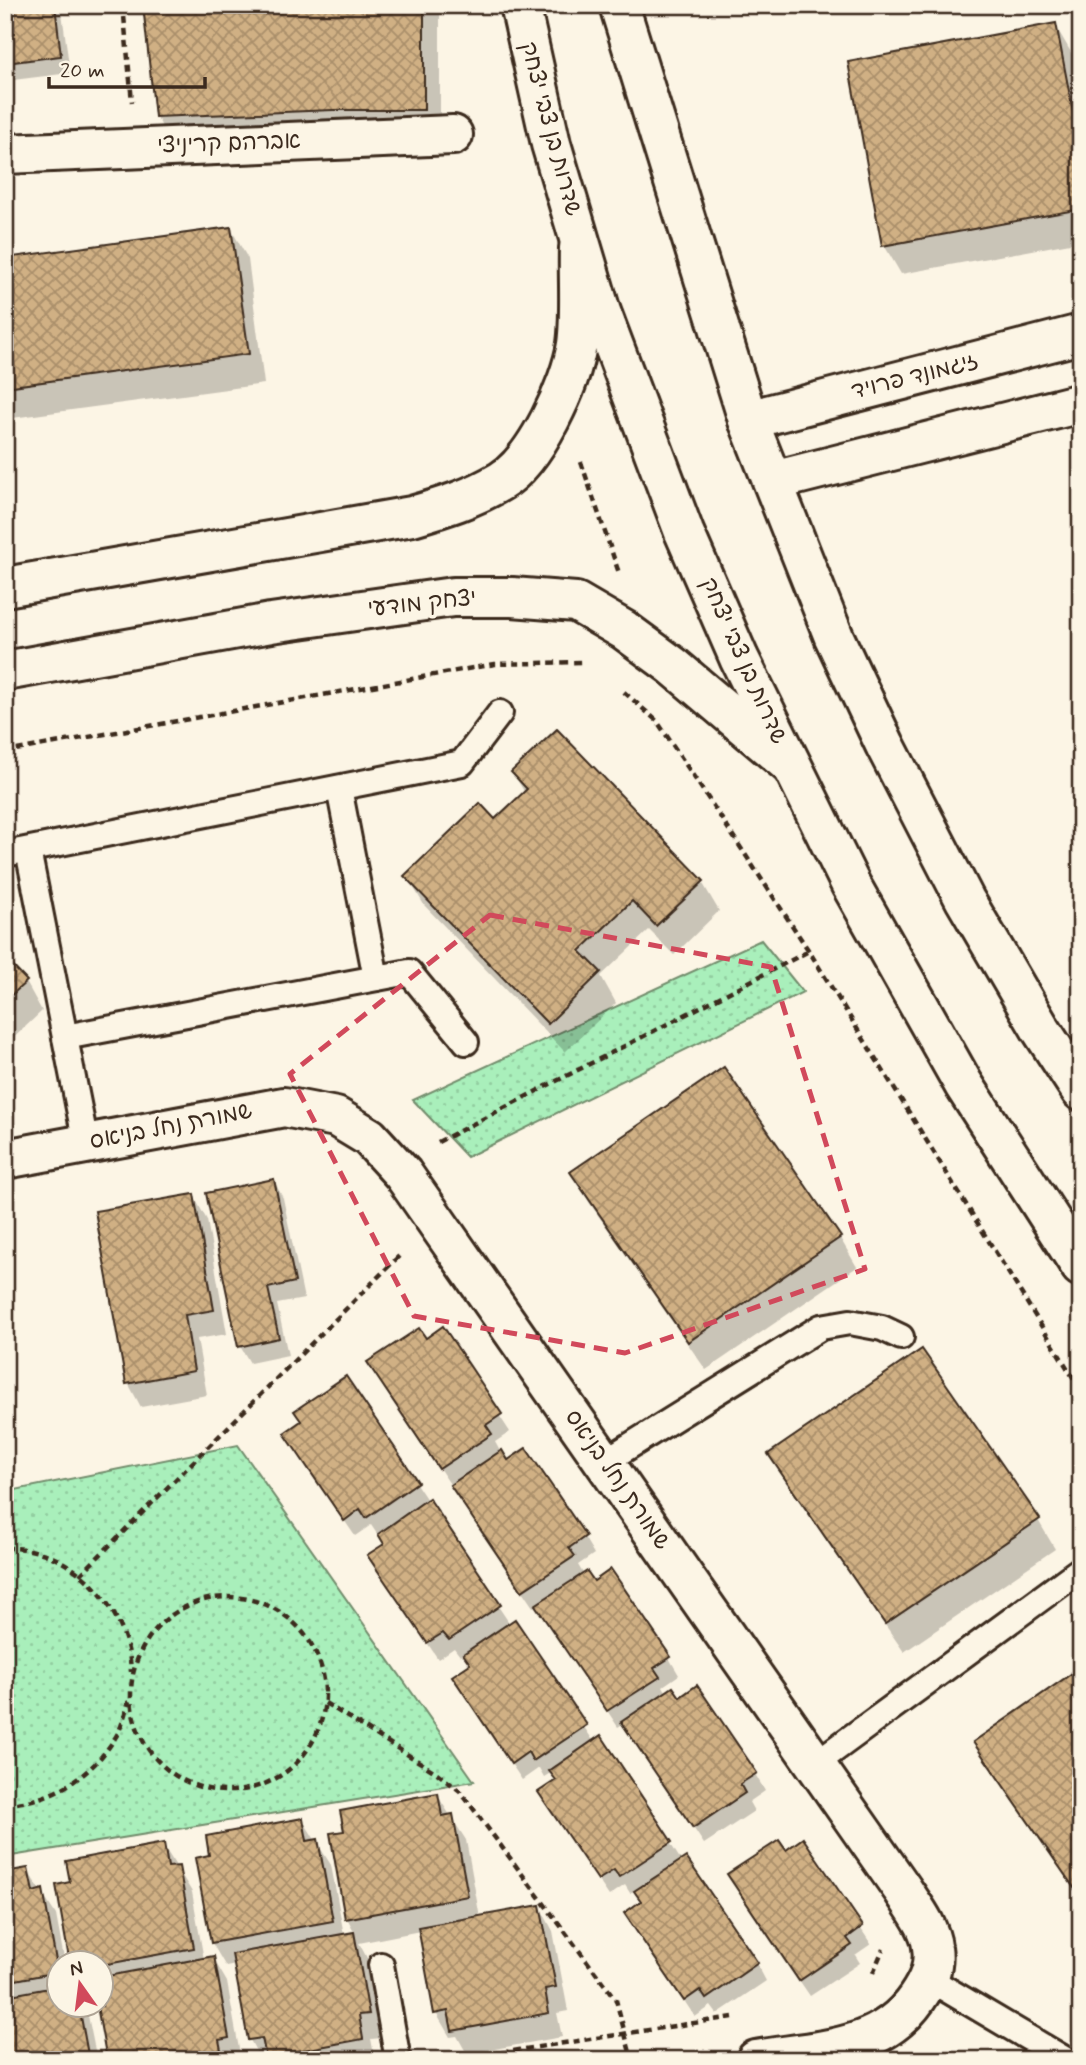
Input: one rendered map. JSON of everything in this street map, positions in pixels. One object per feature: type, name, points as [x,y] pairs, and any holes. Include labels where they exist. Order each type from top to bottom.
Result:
[{"type":"street","name":"שדרות בן צבי יצחק","points":[[520,5],[551,144],[601,312],[684,532],[739,658],[851,885],[964,1085],[1081,1267]]},
{"type":"street","points":[[619,5],[748,420],[834,637],[885,745],[965,900],[1040,1028],[1081,1091]]},
{"type":"street","name":"אברהם קריניצי","points":[[5,154],[453,135]]},
{"type":"street","points":[[5,587],[412,516],[464,500],[504,479],[531,450],[562,398],[577,344],[579,236]]},
{"type":"street","name":"זיגמונד פרויד","points":[[748,420],[1081,334]]},
{"type":"street","points":[[773,481],[1081,403]]},
{"type":"street","name":"יצחק מודעי","points":[[5,671],[271,623],[453,597],[512,597],[576,602],[624,630],[673,666],[789,764]]},
{"type":"street","name":"שמורת נחל בניאס","points":[[5,1159],[285,1107],[336,1117],[369,1137],[394,1164],[435,1220],[921,1918],[932,1947],[929,1979]]},
{"type":"street","points":[[756,2060],[856,2043],[885,2031],[914,2002],[929,1979]]},
{"type":"lane","points":[[86,1144],[65,1037],[16,852],[462,763],[500,713]]},
{"type":"lane","points":[[340,788],[376,978]]},
{"type":"lane","points":[[65,1037],[410,972],[466,1042]]},
{"type":"lane","points":[[604,1462],[821,1327],[850,1322],[882,1328],[901,1337]]},
{"type":"lane","points":[[815,1764],[1081,1569]]},
{"type":"lane","points":[[381,1965],[398,2060]]},
{"type":"lane","points":[[929,1979],[1066,2060]]},
{"type":"path","points":[[124,5],[137,148]]},
{"type":"path","points":[[5,752],[495,664],[590,662]]},
{"type":"path","points":[[616,685],[657,722],[809,951],[1081,1390]]},
{"type":"path","points":[[394,1164],[809,951]]},
{"type":"path","points":[[80,1575],[435,1220]]},
{"type":"path","points":[[5,1548],[17,1548],[57,1559],[92,1583],[117,1617],[130,1657],[130,1699],[132,1716],[143,1744],[163,1768],[190,1784],[221,1792],[252,1788],[281,1776],[303,1755],[320,1728],[325,1703],[321,1665],[306,1634],[282,1612],[251,1599],[218,1597],[186,1606],[158,1625],[139,1652],[130,1699],[117,1736],[93,1767],[62,1790],[26,1803],[5,1804]]},
{"type":"path","points":[[325,1703],[437,1773],[460,1791],[616,2000],[632,2060]]},
{"type":"path","points":[[871,1979],[884,1948],[883,1937]]},
{"type":"path","points":[[454,2060],[746,2015]]},
{"type":"highlighted area","points":[[490,915],[771,967],[865,1269],[625,1353],[414,1316],[290,1074]]},
{"type":"green space","points":[[761,940],[803,992],[467,1157],[413,1100]]},
{"type":"green space","points":[[238,1445],[474,1781],[5,1857],[5,1492]]},
{"type":"building","points":[[5,5],[55,5],[61,56],[5,63]]},
{"type":"building","points":[[143,5],[424,5],[424,110],[333,110],[155,117]]},
{"type":"building","points":[[1056,23],[1081,154],[1081,209],[882,246],[848,62]]},
{"type":"building","points":[[231,227],[249,354],[5,387],[5,258]]},
{"type":"building","points":[[557,729],[704,881],[656,926],[632,901],[580,951],[601,972],[548,1024],[404,876],[480,803],[495,819],[527,789],[511,772]]},
{"type":"building","points":[[5,958],[27,981],[5,1001]]},
{"type":"building","points":[[724,1067],[841,1237],[688,1342],[570,1172]]},
{"type":"building","points":[[274,1179],[295,1282],[268,1288],[279,1338],[238,1347],[206,1193]]},
{"type":"building","points":[[194,1194],[214,1310],[185,1315],[194,1371],[126,1384],[95,1211]]},
{"type":"building","points":[[443,1326],[502,1414],[486,1425],[492,1434],[439,1469],[367,1362],[419,1328],[426,1338]]},
{"type":"building","points":[[922,1349],[1040,1519],[885,1624],[768,1454]]},
{"type":"building","points":[[346,1376],[418,1482],[366,1518],[360,1509],[344,1521],[284,1433],[301,1421],[294,1411]]},
{"type":"building","points":[[526,1448],[586,1536],[569,1548],[575,1556],[522,1591],[450,1485],[502,1450],[508,1460]]},
{"type":"building","points":[[429,1498],[501,1605],[449,1640],[443,1633],[427,1643],[367,1555],[384,1544],[378,1534]]},
{"type":"building","points":[[611,1569],[671,1657],[654,1668],[660,1677],[607,1711],[535,1605],[587,1571],[594,1581]]},
{"type":"building","points":[[515,1619],[587,1725],[533,1761],[528,1752],[511,1764],[452,1676],[470,1664],[463,1654]]},
{"type":"building","points":[[1081,1667],[1081,1898],[973,1742]]},
{"type":"building","points":[[697,1685],[757,1773],[740,1784],[745,1793],[693,1828],[621,1722],[673,1687],[680,1697]]},
{"type":"building","points":[[601,1735],[672,1842],[619,1877],[614,1870],[598,1880],[538,1792],[556,1780],[549,1771]]},
{"type":"building","points":[[438,1793],[442,1816],[453,1814],[468,1896],[345,1919],[330,1833],[344,1831],[340,1811]]},
{"type":"building","points":[[303,1818],[307,1841],[318,1839],[333,1921],[211,1943],[195,1858],[209,1855],[206,1836]]},
{"type":"building","points":[[803,1838],[863,1926],[847,1938],[852,1945],[799,1981],[727,1874],[779,1840],[786,1850]]},
{"type":"building","points":[[164,1843],[168,1867],[179,1866],[194,1948],[116,1962],[116,1950],[68,1950],[56,1885],[70,1882],[66,1861]]},
{"type":"building","points":[[686,1857],[758,1963],[706,1999],[700,1990],[684,2001],[624,1913],[641,1901],[634,1891]]},
{"type":"building","points":[[28,1868],[33,1892],[43,1889],[54,1950],[46,1950],[46,1974],[5,1982],[5,1872]]},
{"type":"building","points":[[540,1905],[556,1987],[545,1989],[549,2013],[452,2031],[448,2011],[434,2014],[418,1927]]},
{"type":"building","points":[[354,1932],[369,2014],[359,2015],[363,2039],[266,2057],[262,2038],[248,2040],[232,1954]]},
{"type":"building","points":[[214,1956],[229,2038],[219,2040],[223,2060],[107,2060],[100,2020],[116,2020],[116,1974]]},
{"type":"building","points":[[46,1989],[46,2020],[82,2020],[89,2060],[5,2060],[5,1996]]}]
